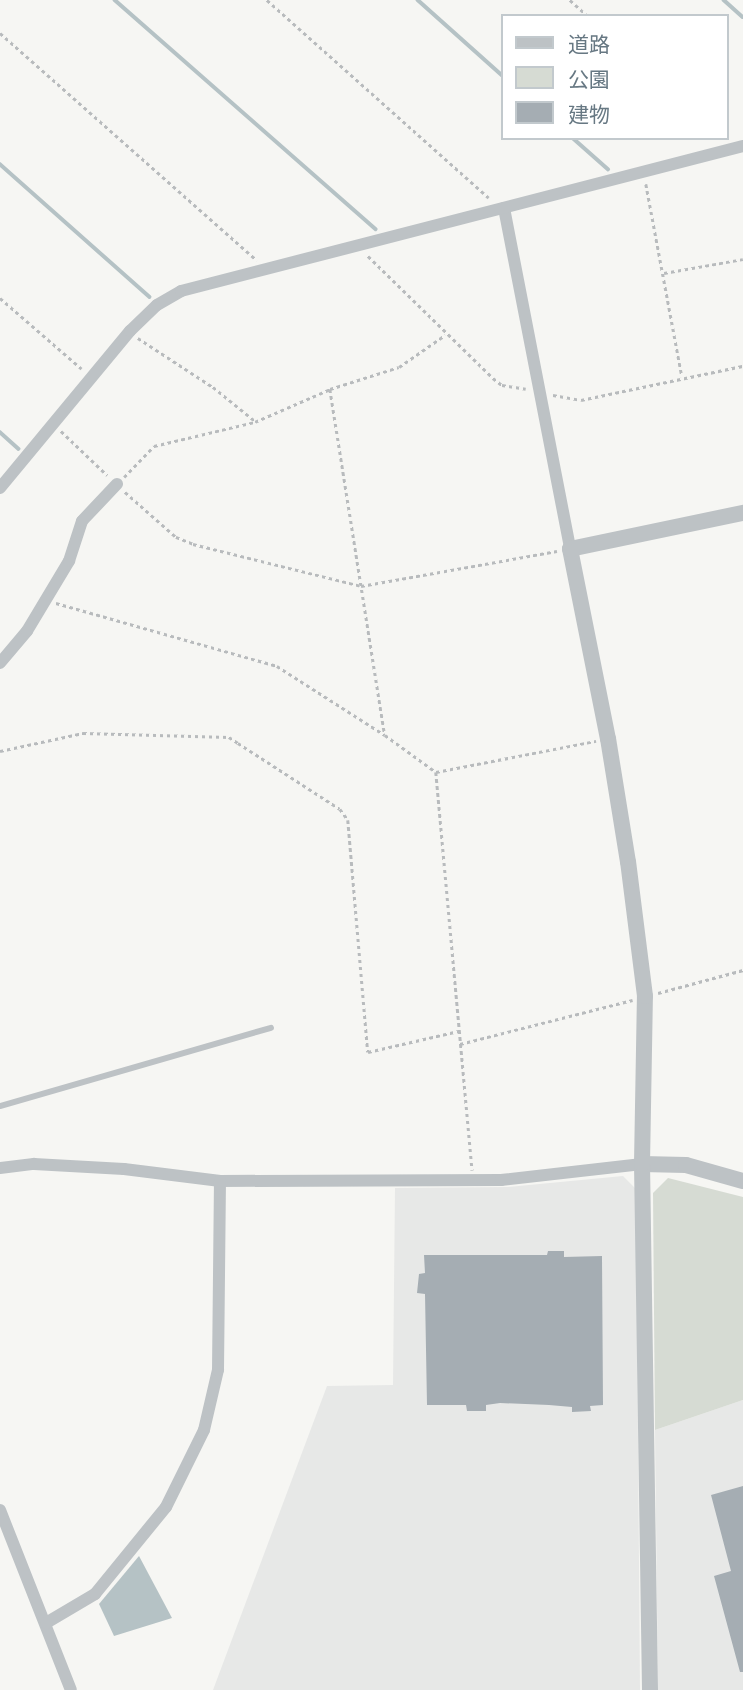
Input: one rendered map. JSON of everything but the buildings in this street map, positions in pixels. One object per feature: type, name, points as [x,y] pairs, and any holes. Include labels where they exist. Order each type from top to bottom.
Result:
[{"type":"street","points":[[0,488],[130,331],[157,305],[181,291],[743,146]]},
{"type":"street","points":[[504,208],[608,739],[628,862],[645,996],[642,1164],[650,1690]]},
{"type":"street","points":[[0,663],[13,650],[69,561],[82,521],[117,484]]},
{"type":"street","points":[[570,549],[743,513]]},
{"type":"street","points":[[0,1168],[34,1164],[124,1169],[220,1181],[473,1180],[642,1164],[686,1165],[743,1181]]},
{"type":"street","points":[[46,1623],[95,1594],[109,1577],[166,1507],[204,1430],[218,1370],[220,1181]]},
{"type":"street","points":[[0,1510],[71,1690]]},
{"type":"lane","points":[[0,1107],[271,1028]]},
{"type":"path","points":[[267,0],[504,208]]},
{"type":"path","points":[[570,0],[586,14]]},
{"type":"path","points":[[0,33],[265,268]]},
{"type":"path","points":[[644,170],[682,377]]},
{"type":"path","points":[[664,273],[743,258]]},
{"type":"path","points":[[0,298],[91,377]]},
{"type":"path","points":[[130,331],[213,387],[255,422]]},
{"type":"path","points":[[117,484],[154,446],[255,422],[330,389],[399,367],[447,334]]},
{"type":"path","points":[[330,389],[386,735]]},
{"type":"path","points":[[54,424],[176,537],[361,586],[570,549]]},
{"type":"path","points":[[46,600],[277,666],[386,735],[436,772],[608,739]]},
{"type":"path","points":[[0,751],[83,733],[229,737],[239,743],[340,809],[348,820],[368,1052],[459,1031]]},
{"type":"path","points":[[436,772],[473,1180]]},
{"type":"path","points":[[460,1044],[743,970]]},
{"type":"shaded area","points":[[623,1176],[636,1189],[640,1690],[213,1690],[327,1386],[393,1385],[395,1188],[508,1187]]},
{"type":"shaded area","points":[[743,1400],[743,1690],[658,1690],[655,1430]]},
{"type":"shaded area","points":[[139,1556],[172,1618],[114,1636],[99,1604]]},
{"type":"green space","points":[[668,1178],[743,1197],[743,1400],[655,1430],[653,1193]]},
{"type":"waterway","points":[[115,0],[376,229]]},
{"type":"waterway","points":[[418,0],[502,75]]},
{"type":"waterway","points":[[724,0],[743,17]]},
{"type":"waterway","points":[[575,140],[608,169]]},
{"type":"waterway","points":[[0,164],[150,297]]},
{"type":"waterway","points":[[0,432],[19,449]]}]
